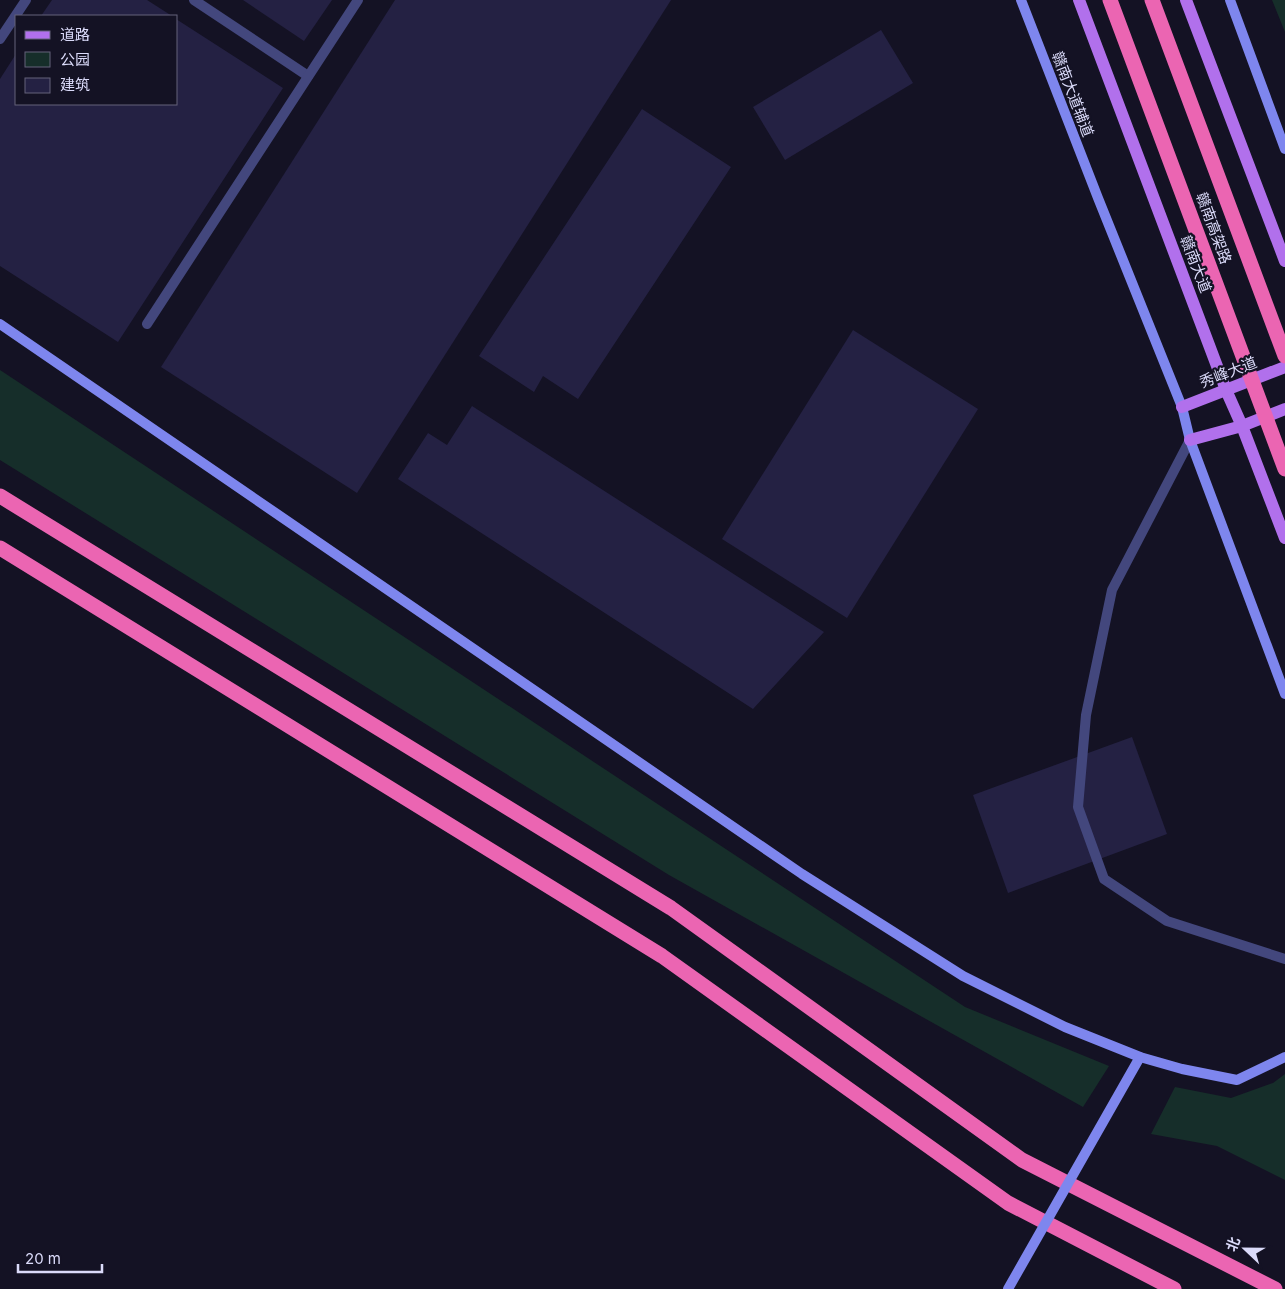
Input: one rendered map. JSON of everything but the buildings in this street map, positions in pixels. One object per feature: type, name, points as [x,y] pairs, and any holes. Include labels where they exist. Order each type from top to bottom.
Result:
[{"type":"highway","name":"赣南高架路","points":[[1110,0],[1285,469]]},
{"type":"highway","name":"赣南高架路","points":[[1152,0],[1285,356]]},
{"type":"highway","points":[[0,496],[672,908],[1022,1160],[1274,1289]]},
{"type":"highway","points":[[0,548],[662,956],[1008,1203],[1174,1289]]},
{"type":"main road","name":"赣南大道","points":[[1079,0],[1226,390],[1242,426],[1285,538]]},
{"type":"main road","points":[[1186,0],[1285,261]]},
{"type":"main road","name":"秀峰大道","points":[[1182,407],[1285,367]]},
{"type":"main road","points":[[1190,440],[1242,426],[1285,409]]},
{"type":"street","points":[[16,15],[26,0]]},
{"type":"street","points":[[194,0],[308,76]]},
{"type":"street","points":[[147,324],[358,0]]},
{"type":"street","name":"赣南大道辅道","points":[[1021,0],[1182,407],[1190,440],[1285,694]]},
{"type":"street","points":[[1230,0],[1285,149]]},
{"type":"street","points":[[0,39],[15,16]]},
{"type":"street","points":[[0,324],[802,874],[963,976],[1065,1027],[1140,1058],[1182,1069],[1237,1080],[1285,1057]]},
{"type":"street","points":[[1190,440],[1112,590],[1086,715],[1078,807],[1104,879],[1167,920],[1285,959]]},
{"type":"street","points":[[1008,1289],[1140,1058]]},
{"type":"green space","points":[[1272,0],[1285,0],[1285,32]]},
{"type":"green space","points":[[0,370],[965,1007],[1109,1066],[1083,1107],[669,875],[0,460]]},
{"type":"green space","points":[[1285,1074],[1285,1180],[1217,1146],[1151,1134],[1175,1087],[1231,1098],[1273,1083]]}]
